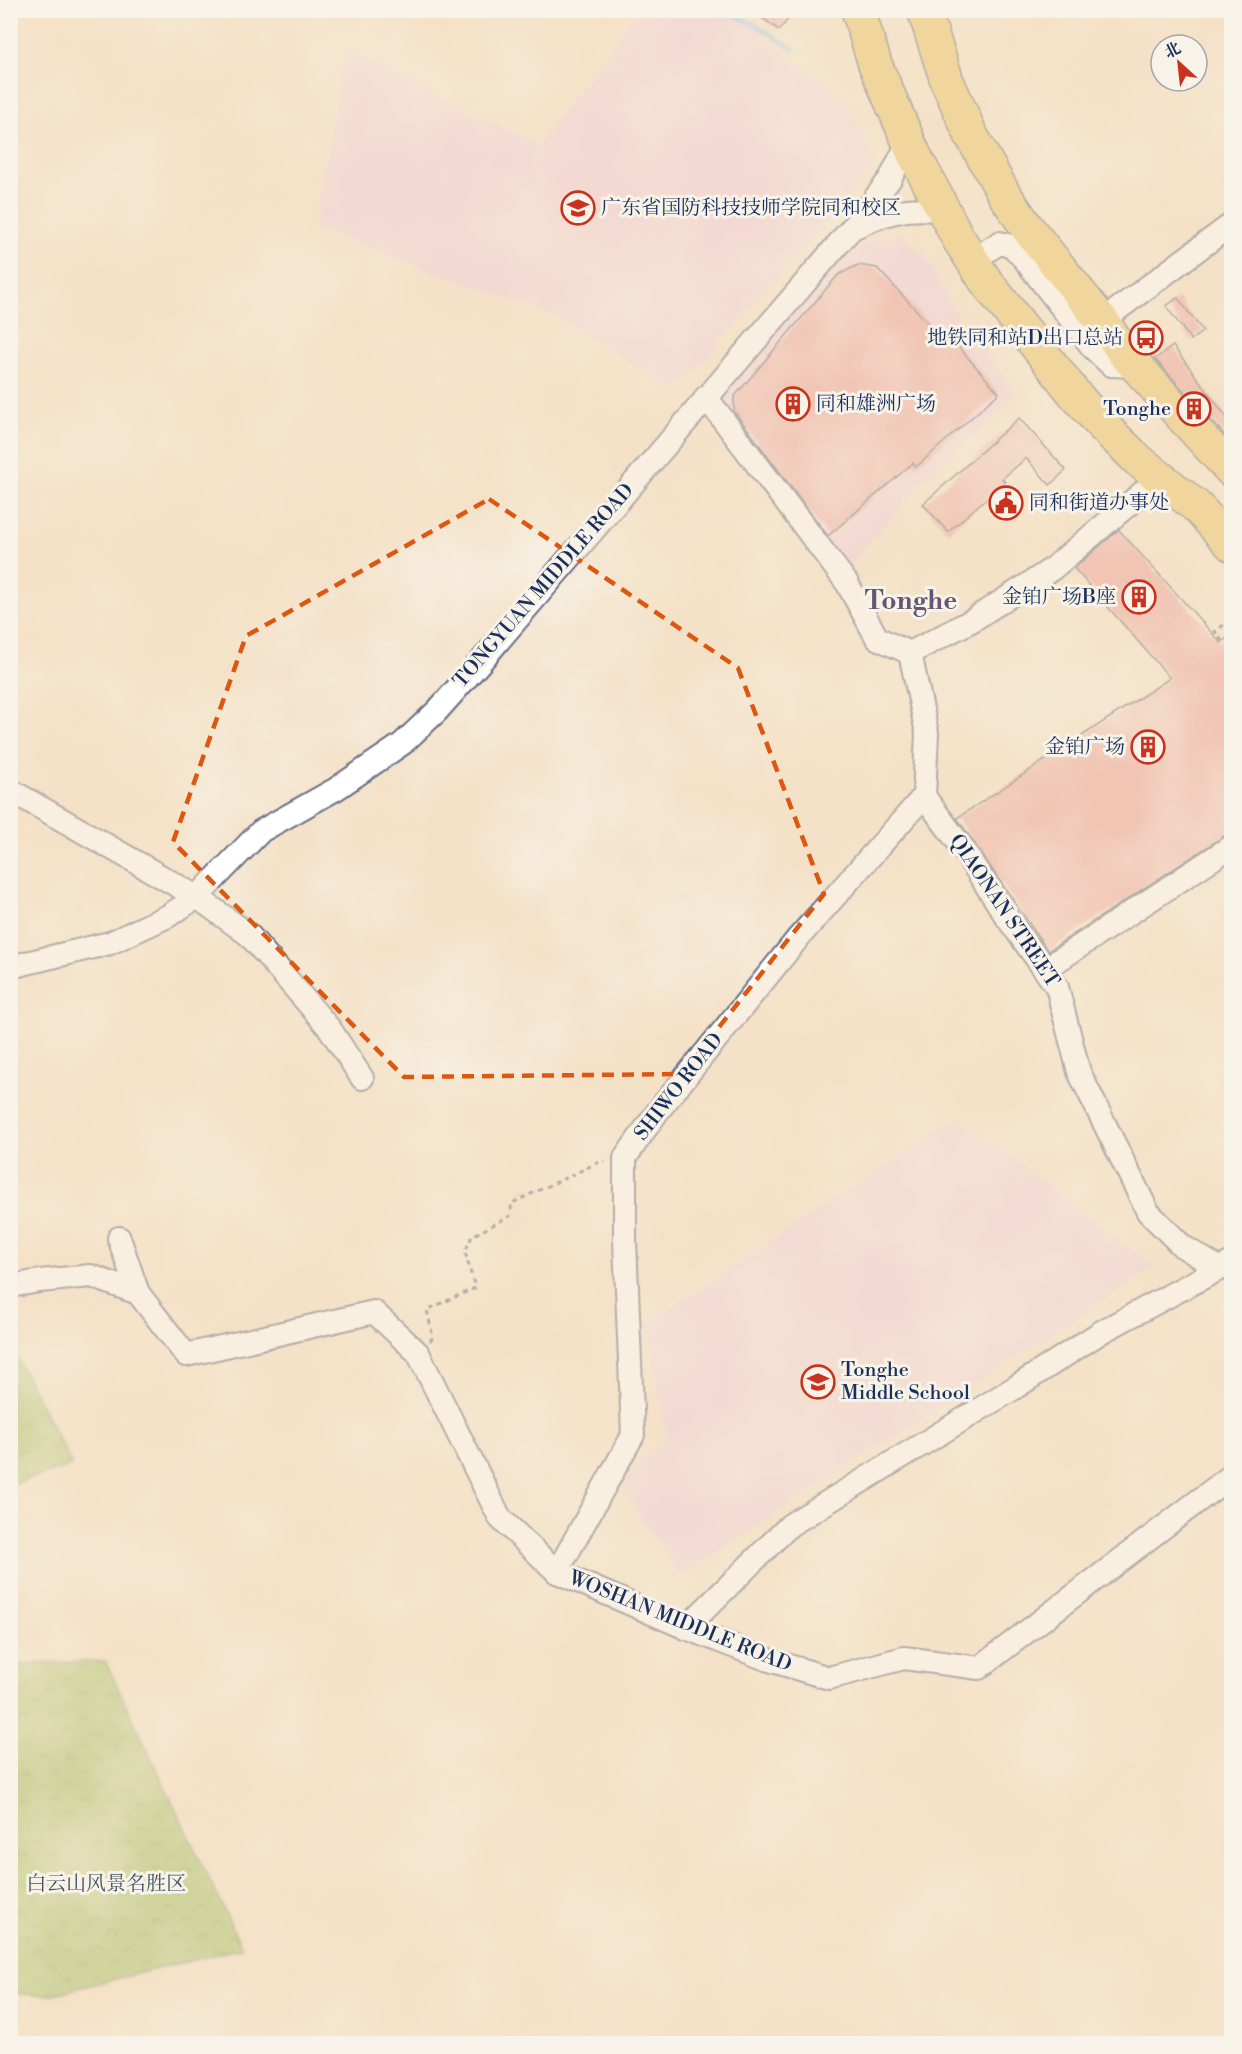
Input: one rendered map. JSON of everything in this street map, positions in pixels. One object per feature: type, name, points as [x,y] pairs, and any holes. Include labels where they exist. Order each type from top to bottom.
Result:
[{"type":"highway","points":[[858,10],[875,64],[909,141],[943,211],[972,261],[1080,400],[1121,444],[1197,507],[1232,545]]},
{"type":"highway","points":[[924,10],[947,81],[984,160],[1026,226],[1136,366],[1232,471]]},
{"type":"street","name":"TONGYUAN MIDDLE ROAD","points":[[10,967],[110,943],[168,916],[197,897],[261,831],[336,789],[402,744],[437,711],[478,665],[851,229],[890,178],[909,141]]},
{"type":"street","points":[[851,229],[882,215],[904,209],[922,208],[943,211]]},
{"type":"street","points":[[1102,321],[1232,224]]},
{"type":"street","points":[[972,261],[999,243],[1012,246],[1093,348],[1111,365],[1136,366]]},
{"type":"street","points":[[706,397],[847,583],[877,638],[910,653]]},
{"type":"street","points":[[910,653],[971,621],[1052,569],[1161,477]]},
{"type":"street","points":[[910,653],[927,733],[924,796]]},
{"type":"street","points":[[10,790],[197,897],[249,935],[330,1029],[362,1078]]},
{"type":"street","name":"QIAONAN STREET","points":[[924,796],[1057,987],[1079,1072],[1148,1212],[1182,1246],[1226,1266]]},
{"type":"street","name":"SHIWO ROAD","points":[[557,1572],[633,1435],[625,1241],[625,1158],[658,1111],[799,937],[924,796]]},
{"type":"street","points":[[1045,969],[1232,846]]},
{"type":"street","points":[[119,1238],[138,1293]]},
{"type":"street","points":[[686,1628],[790,1525],[1016,1387],[1101,1332],[1226,1266]]},
{"type":"street","points":[[10,1286],[91,1276],[138,1293]]},
{"type":"street","name":"WOSHAN MIDDLE ROAD","points":[[138,1293],[186,1354],[374,1312],[418,1353],[500,1518],[557,1572],[686,1628],[766,1659],[829,1678],[904,1658],[979,1668],[1232,1475]]},
{"type":"path","points":[[1222,641],[1215,632],[1232,618]]},
{"type":"path","points":[[418,1353],[433,1337],[427,1310],[475,1288],[465,1252],[472,1236],[510,1216],[512,1203],[597,1163],[625,1158]]},
{"type":"highlighted area","points":[[489,499],[738,668],[824,894],[682,1074],[404,1077],[173,842],[246,636]]},
{"type":"shaded area","name":"广东省国防科技技师学院同和校区","points":[[638,11],[731,11],[848,101],[876,165],[677,392],[559,318],[313,227],[345,49],[537,145]]},
{"type":"shaded area","points":[[902,233],[931,264],[960,322],[1019,394],[920,485],[846,569],[719,401],[847,247]]},
{"type":"shaded area","name":"Tonghe Middle School","points":[[959,1117],[1155,1267],[680,1577],[617,1481],[666,1440],[648,1323]]},
{"type":"green space","points":[[10,1345],[72,1465],[11,1485],[10,1485]]},
{"type":"green space","name":"白云山风景名胜区","points":[[105,1661],[242,1948],[50,1995],[11,1994],[11,1665]]},
{"type":"building","points":[[751,10],[796,10],[779,30]]},
{"type":"building","name":"同和雄洲广场","points":[[858,265],[877,268],[944,340],[949,336],[999,393],[916,467],[913,463],[828,536],[734,411],[734,397],[838,275]]},
{"type":"building","points":[[1178,298],[1203,331],[1191,340],[1166,306]]},
{"type":"building","points":[[1173,346],[1232,424],[1232,443],[1155,359]]},
{"type":"building","points":[[1019,418],[1066,470],[1050,485],[1026,458],[1002,479],[1005,482],[948,532],[923,504]]},
{"type":"building","name":"金铂广场","points":[[1119,530],[1221,643],[1232,634],[1232,831],[1048,951],[957,818],[1170,678],[1074,568]]},
{"type":"waterway","points":[[726,10],[766,31],[793,49]]},
{"type":"place","name":"广东省国防科技技师学院同和校区","points":[[578,208]]},
{"type":"place","name":"地铁同和站D出口总站","points":[[1146,338]]},
{"type":"place","name":"同和雄洲广场","points":[[793,404]]},
{"type":"place","name":"Tonghe","points":[[1194,409]]},
{"type":"place","name":"同和街道办事处","points":[[1006,503]]},
{"type":"place","name":"金铂广场B座","points":[[1139,597]]},
{"type":"place","name":"金铂广场","points":[[1148,747]]},
{"type":"place","name":"Tonghe Middle School","points":[[818,1382]]},
{"type":"district","name":"Tonghe","points":[[911,601]]}]
